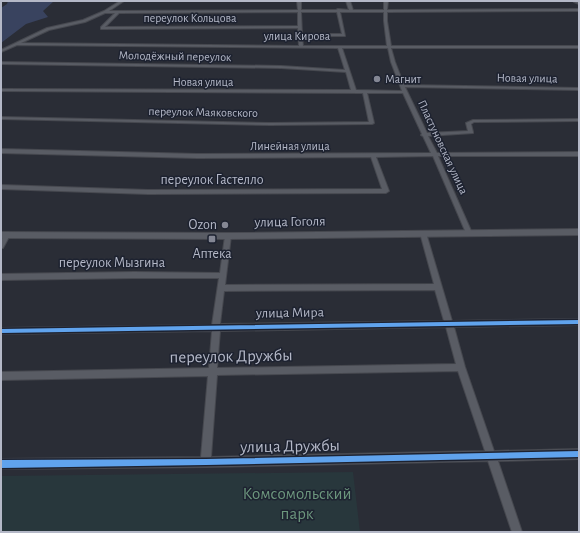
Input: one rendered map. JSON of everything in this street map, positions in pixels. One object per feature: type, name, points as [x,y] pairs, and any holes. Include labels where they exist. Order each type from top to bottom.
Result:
[{"type":"street","points":[[1,51],[48,29],[84,21],[105,12],[122,1]]},
{"type":"street","points":[[299,1],[300,47]]},
{"type":"street","points":[[348,1],[350,10]]},
{"type":"street","name":"Пластуновская улица","points":[[386,1],[385,10],[389,46],[404,92],[435,156],[469,233]]},
{"type":"street","points":[[575,1],[579,3]]},
{"type":"street","points":[[300,35],[344,35],[338,10]]},
{"type":"street","points":[[105,12],[579,10]]},
{"type":"street","name":"переулок Кольцова","points":[[118,12],[102,28],[299,26]]},
{"type":"street","name":"улица Кирова","points":[[14,44],[300,47],[579,47]]},
{"type":"street","points":[[340,47],[354,92]]},
{"type":"street","name":"Молодёжный переулок","points":[[1,63],[281,67],[348,71]]},
{"type":"street","name":"Новая улица","points":[[402,86],[579,89]]},
{"type":"street","name":"Новая улица","points":[[1,90],[404,92]]},
{"type":"street","name":"переулок Маяковского","points":[[1,118],[270,124],[372,123],[366,92]]},
{"type":"street","points":[[424,135],[471,132],[468,123],[473,121],[579,120]]},
{"type":"street","name":"Линейная улица","points":[[1,151],[197,156],[435,156],[579,154]]},
{"type":"street","name":"переулок Гастелло","points":[[1,187],[148,192],[386,191],[374,156]]},
{"type":"street","name":"улица Гоголя","points":[[4,235],[228,236],[579,232]]},
{"type":"street","points":[[422,233],[461,366],[490,457],[517,532]]},
{"type":"street","points":[[1,246],[4,235]]},
{"type":"street","points":[[206,462],[216,327],[228,236]]},
{"type":"street","name":"переулок Мызгина","points":[[1,277],[134,275],[223,276]]},
{"type":"street","points":[[221,288],[439,287]]},
{"type":"street","name":"улица Мира","points":[[1,331],[449,322],[579,322]]},
{"type":"street","name":"переулок Дружбы","points":[[1,376],[461,366]]},
{"type":"street","name":"улица Дружбы","points":[[1,464],[206,462],[579,454]]},
{"type":"green space","name":"Комсомольский парк","points":[[353,472],[360,532],[1,532],[1,476]]},
{"type":"water","points":[[8,1],[54,1],[43,11],[48,17],[26,24],[1,43],[1,8],[7,4]]},
{"type":"cycle path","points":[[1,331],[579,322]]},
{"type":"cycle path","points":[[1,464],[206,462],[579,454]]},
{"type":"place","name":"Магнит","points":[[377,79]]},
{"type":"place","name":"Ozon","points":[[225,225]]},
{"type":"place","name":"Аптека","points":[[212,239]]}]
